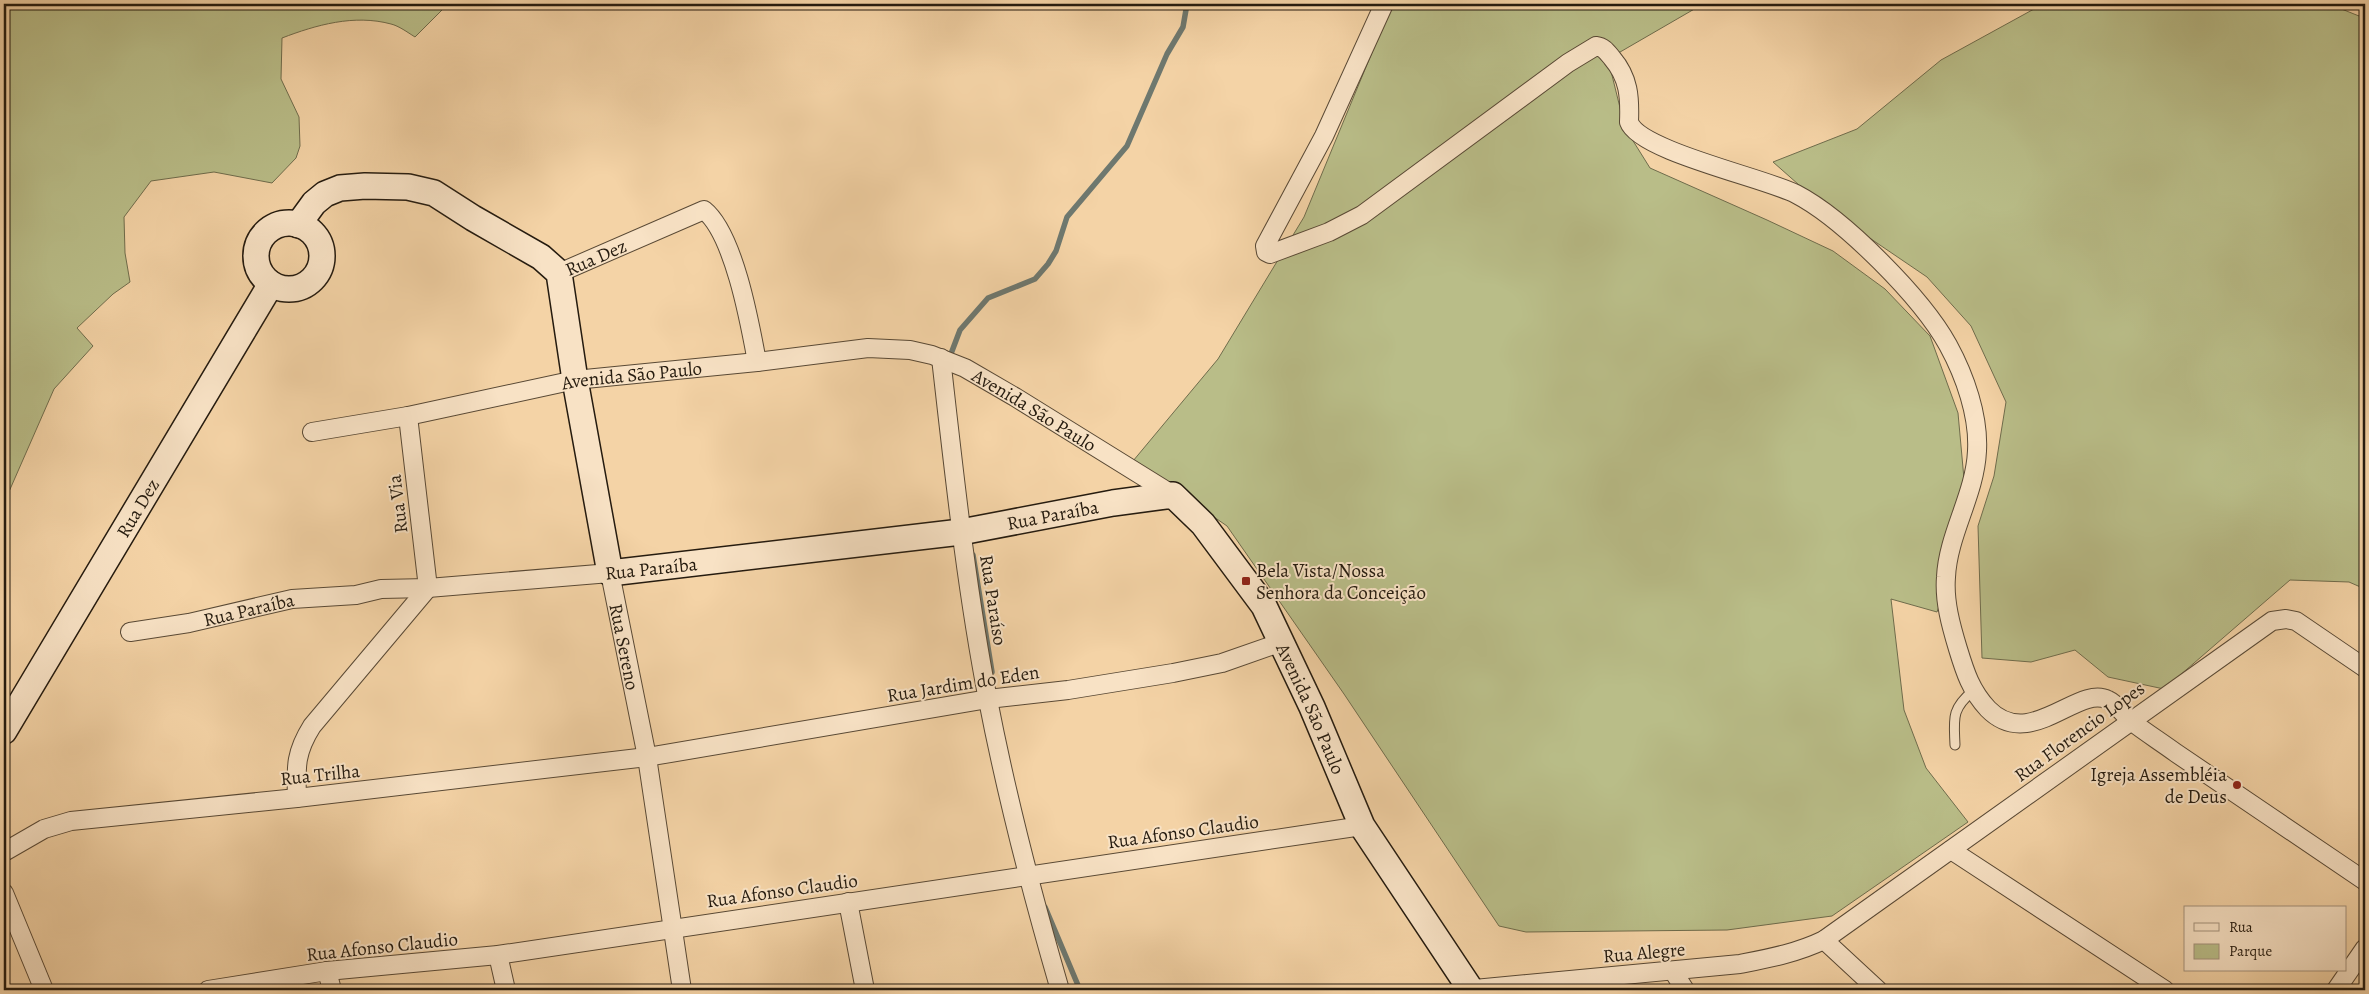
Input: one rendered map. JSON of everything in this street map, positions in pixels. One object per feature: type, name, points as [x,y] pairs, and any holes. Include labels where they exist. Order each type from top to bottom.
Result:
[{"type":"street","points":[[1384,4],[1324,136],[1265,246],[1266,252],[1270,254],[1329,232],[1362,215],[1568,63],[1596,46],[1603,48],[1627,81],[1631,128],[1638,134],[1681,154],[1795,193],[1828,214],[1875,258],[1928,314],[1949,347],[1966,390],[1977,432],[1976,462],[1946,575],[1947,604],[1951,628],[1965,674],[1973,691],[1990,712],[2010,722],[2022,723],[2040,720],[2079,703],[2099,697],[2111,701],[2130,720],[2365,880]]},
{"type":"street","name":"Rua Dez","points":[[298,224],[314,203],[325,194],[340,188],[365,186],[408,187],[434,193],[541,257],[559,273],[704,210],[725,243],[737,273],[745,301],[757,362]]},
{"type":"street","points":[[298,224],[313,234],[318,242],[321,251],[318,270],[306,284],[298,288],[280,288],[271,284],[259,270],[256,252],[258,243],[271,229],[279,225],[298,224]]},
{"type":"street","name":"Rua Sereno","points":[[559,273],[575,380],[610,573],[647,757],[671,928],[682,990]]},
{"type":"street","name":"Rua Dez","points":[[4,731],[271,284]]},
{"type":"street","name":"Avenida São Paulo","points":[[312,432],[408,416],[575,380],[757,362],[868,348],[910,350],[941,358],[965,368],[1016,397],[1173,495],[1203,524],[1264,606],[1282,642],[1362,826],[1469,990]]},
{"type":"street","name":"Rua Paraíso","points":[[941,358],[961,532],[988,699],[1027,875],[1060,990]]},
{"type":"street","name":"Rua Via","points":[[408,416],[428,588]]},
{"type":"street","name":"Rua Paraíba","points":[[130,632],[189,623],[292,599],[356,595],[381,589],[428,588],[610,573],[961,532],[1113,503],[1173,495]]},
{"type":"street","points":[[297,798],[296,764],[301,743],[312,726],[428,588]]},
{"type":"street","name":"Rua Florencio Lopes","points":[[1824,940],[2130,720],[2272,621],[2286,619],[2296,621],[2365,668]]},
{"type":"street","name":"Rua Jardim do Eden","points":[[647,757],[988,699],[1068,690],[1173,673],[1222,663],[1282,642]]},
{"type":"street","name":"Rua Trilha","points":[[4,852],[44,830],[71,821],[297,798],[647,757]]},
{"type":"street","name":"Rua Afonso Claudio","points":[[209,990],[327,971],[498,955],[1362,826]]},
{"type":"street","points":[[1951,850],[2164,990]]},
{"type":"street","points":[[4,893],[44,990]]},
{"type":"street","points":[[848,902],[865,990]]},
{"type":"street","points":[[1824,940],[1878,990]]},
{"type":"street","name":"Rua Alegre","points":[[1469,990],[1740,964],[1801,950],[1824,940]]},
{"type":"street","points":[[2336,990],[2365,948]]},
{"type":"street","points":[[498,955],[506,990]]},
{"type":"street","points":[[1673,970],[1685,990]]},
{"type":"street","points":[[327,971],[332,990]]},
{"type":"lane","points":[[1955,746],[1954,719],[1956,711],[1959,702],[1973,691]]},
{"type":"green space","points":[[4,4],[448,4],[415,37],[394,25],[363,20],[335,22],[282,38],[281,79],[299,117],[300,146],[296,158],[272,183],[214,172],[151,181],[124,217],[125,253],[130,282],[113,294],[77,328],[93,346],[54,389],[4,503]]},
{"type":"green space","points":[[1392,4],[1703,4],[1608,59],[1625,128],[1650,168],[1833,251],[1885,289],[1930,336],[1958,413],[1965,490],[1959,547],[1937,612],[1891,599],[1904,710],[1926,768],[1968,822],[1832,916],[1727,930],[1526,932],[1499,926],[1344,694],[1227,526],[1133,461],[1218,359],[1304,217]]},
{"type":"green space","points":[[2063,4],[2329,4],[2359,16],[2363,4],[2365,4],[2365,589],[2349,582],[2290,580],[2164,689],[2108,677],[2075,650],[2031,662],[1982,658],[1978,526],[1994,476],[2006,402],[1971,326],[1927,277],[1824,207],[1773,162],[1857,129],[1941,60],[2034,9]]},
{"type":"waterway","points":[[949,359],[960,330],[988,298],[1035,279],[1048,264],[1056,251],[1067,217],[1127,146],[1167,54],[1183,27],[1187,4]]},
{"type":"waterway","points":[[973,555],[992,672]]},
{"type":"waterway","points":[[1045,907],[1080,990]]},
{"type":"place","name":"Bela Vista/Nossa Senhora da Conceição","points":[[1246,581]]},
{"type":"place","name":"Igreja Assembléia de Deus","points":[[2237,785]]}]
